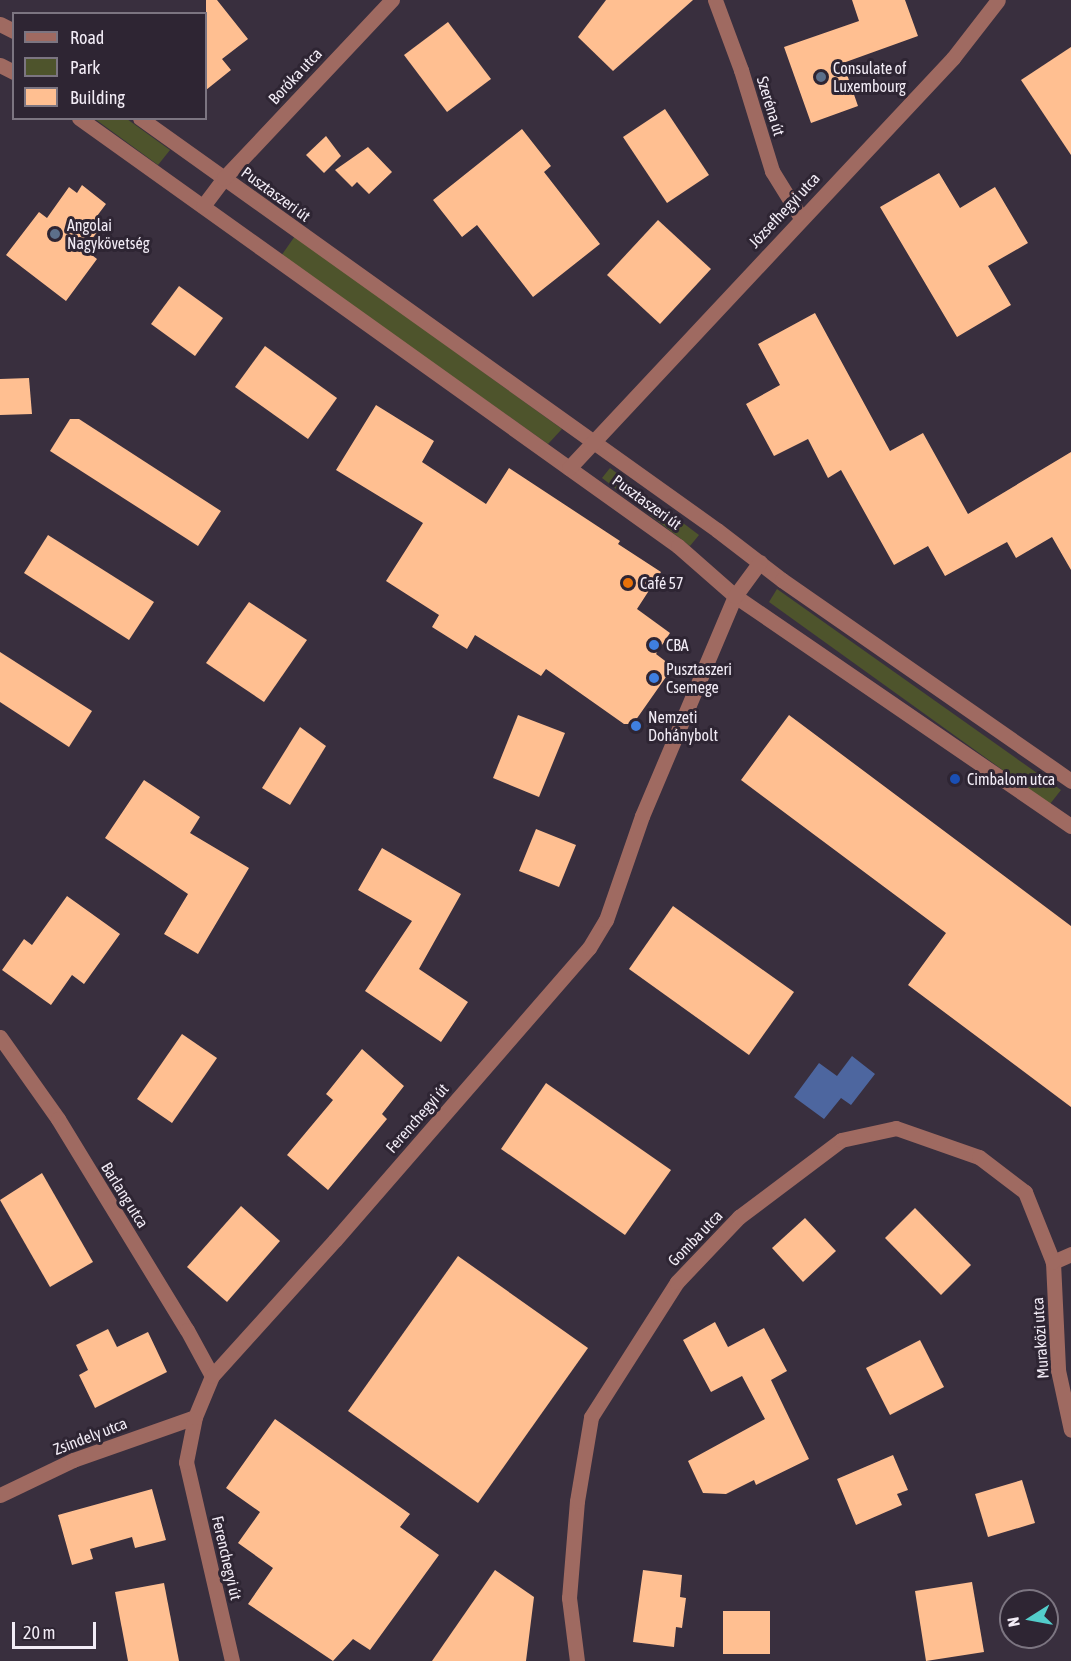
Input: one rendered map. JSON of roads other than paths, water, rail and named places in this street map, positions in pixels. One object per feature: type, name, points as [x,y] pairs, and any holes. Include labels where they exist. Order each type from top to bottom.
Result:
[{"type":"street","name":"Boróka utca","points":[[224,178],[392,0]]},
{"type":"street","name":"Szeréna út","points":[[715,0],[741,70],[772,171],[801,218]]},
{"type":"street","name":"Józsefhegyi utca","points":[[568,468],[952,58],[998,0]]},
{"type":"street","name":"Pusztaszeri út","points":[[82,120],[696,560],[735,596],[1071,826]]},
{"type":"street","name":"Pusztaszeri út","points":[[143,120],[759,562],[1071,781]]},
{"type":"street","name":"Pusztaszeri út","points":[[203,206],[224,178]]},
{"type":"street","name":"Ferenchegyi út","points":[[232,1661],[186,1462],[195,1417],[212,1376],[335,1240],[589,948],[606,920],[642,816],[735,596],[759,562]]},
{"type":"street","name":"Barlang utca","points":[[0,1037],[58,1119],[187,1330],[212,1376]]},
{"type":"street","name":"Gomba utca","points":[[577,1661],[569,1598],[577,1501],[591,1417],[677,1282],[739,1217],[841,1140],[896,1128],[979,1157],[1025,1192],[1053,1262]]},
{"type":"street","points":[[1053,1262],[1071,1254]]},
{"type":"street","name":"Muraközi utca","points":[[1053,1262],[1058,1370],[1071,1430]]},
{"type":"street","name":"Zsindely utca","points":[[0,1495],[73,1460],[195,1417]]},
{"type":"water","points":[[852,1056],[875,1074],[851,1105],[841,1098],[824,1119],[794,1097],[819,1063],[837,1076]]},
{"type":"place","name":"Consulate of Luxembourg","points":[[821,77]]},
{"type":"place","name":"Angolai Nagykövetség","points":[[55,234]]},
{"type":"place","name":"Café 57","points":[[628,583]]},
{"type":"place","name":"CBA","points":[[654,645]]},
{"type":"place","name":"Pusztaszeri Csemege","points":[[654,678]]},
{"type":"place","name":"Nemzeti Dohánybolt","points":[[636,726]]},
{"type":"place","name":"Cimbalom utca","points":[[955,779]]}]
